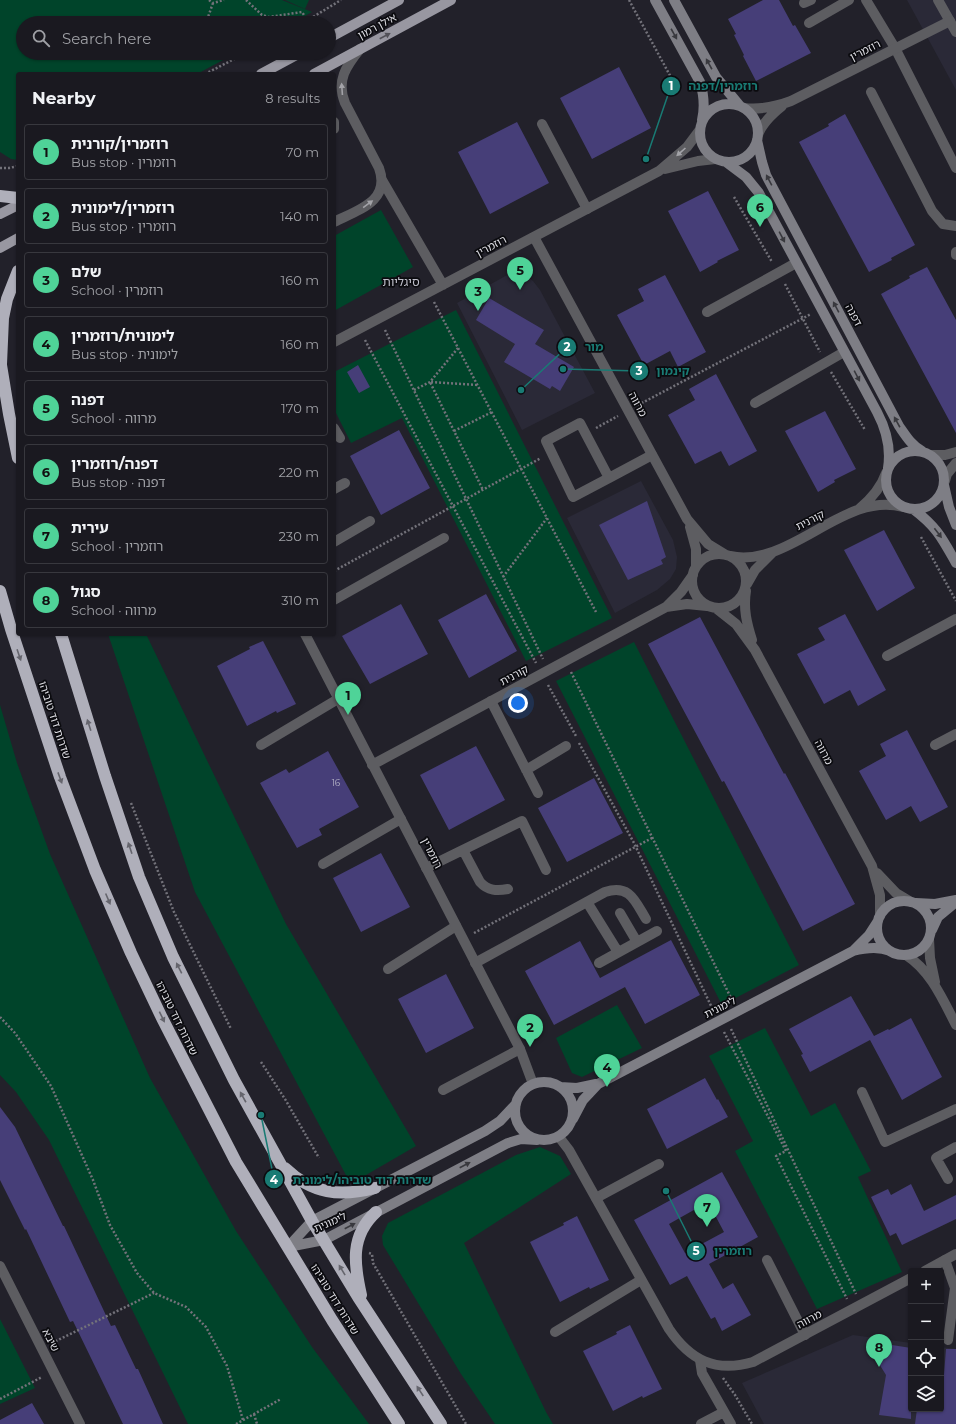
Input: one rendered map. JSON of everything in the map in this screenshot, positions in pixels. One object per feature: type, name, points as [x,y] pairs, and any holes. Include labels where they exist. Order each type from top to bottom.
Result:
[{"type":"highway","points":[[0,196],[16,198]]},
{"type":"highway","points":[[16,276],[7,299],[0,362],[16,447]]},
{"type":"highway","name":"שדרות דוד טוביהו","points":[[0,590],[11,630],[60,777],[95,870],[131,953],[165,1025],[233,1156],[336,1327],[399,1424]]},
{"type":"highway","name":"שדרות דוד טוביהו","points":[[62,636],[105,776],[139,876],[173,957],[234,1080],[275,1156],[363,1304],[441,1424]]},
{"type":"highway","points":[[275,1156],[297,1178],[322,1190],[350,1193],[375,1188]]},
{"type":"highway","points":[[363,1304],[357,1274],[356,1252],[360,1235],[369,1218],[376,1212]]},
{"type":"main road","name":"אילן רמון","points":[[336,34],[399,0]]},
{"type":"main road","name":"אילן רמון","points":[[318,72],[451,0]]},
{"type":"main road","points":[[265,72],[287,60]]},
{"type":"main road","points":[[0,214],[16,206]]},
{"type":"main road","points":[[0,248],[16,239]]},
{"type":"street","points":[[655,0],[700,82],[704,101],[704,111],[700,126],[702,146],[706,152],[715,159],[726,162],[735,162],[744,158],[752,151],[758,138],[758,128],[755,120],[716,77],[674,0]]},
{"type":"street","points":[[809,23],[849,0]]},
{"type":"street","points":[[866,0],[895,48],[956,168]]},
{"type":"street","points":[[938,0],[956,32]]},
{"type":"street","name":"רוזמרין","points":[[742,107],[764,109],[791,101],[950,21]]},
{"type":"street","points":[[360,49],[344,71],[342,92],[345,103],[379,168],[382,180],[443,285]]},
{"type":"street","points":[[871,92],[932,211],[943,224],[956,226]]},
{"type":"street","name":"רוזמרין","points":[[758,138],[760,130],[769,118],[791,101]]},
{"type":"street","points":[[700,126],[708,112],[718,106],[726,104],[742,107]]},
{"type":"street","points":[[542,124],[587,209]]},
{"type":"street","name":"רוזמרין","points":[[660,171],[687,148],[700,126]]},
{"type":"street","name":"דפנה","points":[[758,138],[766,175],[900,426],[910,441],[917,448],[926,453]]},
{"type":"street","name":"רוזמרין","points":[[336,341],[660,171],[687,163],[715,159]]},
{"type":"street","points":[[726,162],[743,174],[756,189],[883,425],[889,450],[886,487],[890,495],[896,502],[927,520],[938,531],[956,563]]},
{"type":"street","points":[[336,221],[365,207],[372,201],[381,190],[382,180]]},
{"type":"street","name":"מרווה","points":[[534,237],[687,519],[708,544],[728,556]]},
{"type":"street","points":[[707,312],[796,263]]},
{"type":"street","points":[[754,403],[844,352]]},
{"type":"street","points":[[609,478],[580,423],[546,441],[573,497],[652,456]]},
{"type":"street","points":[[336,431],[340,438]]},
{"type":"street","points":[[887,471],[893,461],[900,455],[913,451],[945,455],[956,452]]},
{"type":"street","points":[[926,453],[937,461],[942,468],[949,507],[956,525]]},
{"type":"street","points":[[908,508],[921,509],[933,503],[939,497],[947,474],[956,463]]},
{"type":"street","name":"קורנית","points":[[857,510],[874,494],[887,471]]},
{"type":"street","points":[[336,488],[345,483]]},
{"type":"street","name":"קורנית","points":[[728,556],[746,558],[774,552],[857,510],[886,504],[894,504],[908,508]]},
{"type":"street","name":"מרווה","points":[[687,519],[696,549],[695,570]]},
{"type":"street","points":[[336,541],[370,521]]},
{"type":"street","points":[[336,599],[444,538]]},
{"type":"street","name":"קורנית","points":[[746,586],[755,570],[774,552]]},
{"type":"street","points":[[717,554],[728,556],[737,561],[743,568],[746,575],[746,586],[743,596],[730,607],[712,607],[698,599],[694,592],[692,579],[695,570],[702,561],[709,556],[717,554]]},
{"type":"street","name":"קורנית","points":[[372,765],[666,607],[682,592],[695,570]]},
{"type":"street","name":"מרווה","points":[[746,586],[744,604],[745,616],[755,650]]},
{"type":"street","name":"קורנית","points":[[666,607],[687,604],[712,607]]},
{"type":"street","name":"מרווה","points":[[712,607],[736,624],[755,650],[872,866],[892,890],[900,896],[913,902]]},
{"type":"street","points":[[887,656],[956,619]]},
{"type":"street","name":"רוזמרין","points":[[306,636],[520,1049],[533,1084]]},
{"type":"street","points":[[261,745],[338,699]]},
{"type":"street","points":[[491,701],[538,793]]},
{"type":"street","points":[[935,745],[956,734]]},
{"type":"street","points":[[526,770],[566,746]]},
{"type":"street","points":[[323,864],[401,819]]},
{"type":"street","points":[[426,868],[522,821],[546,870]]},
{"type":"street","points":[[463,850],[484,887],[493,890],[508,889]]},
{"type":"street","name":"מרווה","points":[[872,866],[880,895],[879,919]]},
{"type":"street","points":[[475,963],[605,892],[614,889],[620,889],[633,897],[646,919]]},
{"type":"street","points":[[902,901],[935,904],[956,901],[938,917],[925,946],[920,950],[906,955],[898,954],[890,951],[880,940],[877,930],[879,919],[887,907],[894,903],[902,901]]},
{"type":"street","points":[[587,902],[618,952]]},
{"type":"street","points":[[913,902],[922,908],[929,916],[932,926],[930,936],[930,958],[936,986]]},
{"type":"street","points":[[620,913],[637,942]]},
{"type":"street","name":"לימונית","points":[[560,1086],[581,1088],[598,1084],[719,1021],[852,951],[870,935],[879,919]]},
{"type":"street","points":[[388,969],[456,926]]},
{"type":"street","points":[[598,963],[657,931]]},
{"type":"street","name":"לימונית","points":[[852,951],[874,948],[890,951]]},
{"type":"street","points":[[906,955],[920,966],[936,986],[956,1025]]},
{"type":"street","points":[[443,1090],[520,1049]]},
{"type":"street","points":[[547,1082],[560,1086],[572,1100],[574,1109],[573,1118],[566,1131],[559,1137],[546,1141],[537,1140],[529,1136],[519,1126],[516,1118],[516,1104],[522,1092],[533,1084],[547,1082]]},
{"type":"street","name":"לימונית","points":[[573,1118],[582,1100],[598,1084]]},
{"type":"street","points":[[862,1092],[885,1142],[956,1109]]},
{"type":"street","name":"לימונית","points":[[288,1247],[312,1220],[485,1131],[500,1121],[516,1104]]},
{"type":"street","points":[[559,1137],[569,1150],[641,1280],[677,1341],[685,1350],[700,1360],[714,1365]]},
{"type":"street","name":"לימונית","points":[[288,1247],[324,1240],[508,1143],[521,1139],[537,1140]]},
{"type":"street","points":[[948,1179],[936,1158],[956,1147]]},
{"type":"street","points":[[596,1198],[659,1164]]},
{"type":"street","points":[[930,1268],[956,1254]]},
{"type":"street","points":[[767,1260],[805,1335]]},
{"type":"street","points":[[945,1260],[955,1288],[948,1340]]},
{"type":"street","name":"שיבא","points":[[0,1266],[80,1424]]},
{"type":"street","points":[[555,1332],[641,1280]]},
{"type":"street","name":"מרווה","points":[[714,1365],[734,1366],[753,1362],[908,1280]]},
{"type":"street","points":[[700,1360],[702,1373],[731,1424]]},
{"type":"street","points":[[701,1424],[724,1412]]},
{"type":"path","points":[[209,0],[213,2],[224,0]]},
{"type":"path","points":[[246,0],[262,15],[266,16]]},
{"type":"path","points":[[317,16],[341,0]]},
{"type":"path","points":[[629,0],[673,81]]},
{"type":"path","points":[[208,16],[213,2]]},
{"type":"path","points":[[276,16],[302,12],[304,16]]},
{"type":"path","points":[[209,72],[232,60]]},
{"type":"path","points":[[0,168],[16,166]]},
{"type":"path","points":[[734,197],[779,272],[826,362],[865,430]]},
{"type":"path","points":[[429,292],[596,612]]},
{"type":"path","points":[[586,434],[821,309]]},
{"type":"path","points":[[379,318],[504,577],[545,672]]},
{"type":"path","points":[[359,329],[453,507],[545,672],[636,847],[719,1021],[786,1150],[776,1156],[857,1307]]},
{"type":"path","points":[[414,390],[430,382],[458,348]]},
{"type":"path","points":[[430,382],[478,385]]},
{"type":"path","points":[[430,382],[483,490]]},
{"type":"path","points":[[454,431],[492,412]]},
{"type":"path","points":[[336,571],[551,453]]},
{"type":"path","points":[[504,577],[547,518]]},
{"type":"path","points":[[921,537],[956,601]]},
{"type":"path","points":[[566,661],[738,1011]]},
{"type":"path","points":[[130,801],[174,912],[232,1029]]},
{"type":"path","points":[[463,939],[652,838]]},
{"type":"path","points":[[0,1017],[15,1033],[51,1086],[93,1180],[110,1225],[137,1273],[154,1293],[186,1306],[206,1328],[227,1366],[243,1420]]},
{"type":"path","points":[[731,1029],[857,1307]]},
{"type":"path","points":[[261,1062],[285,1099],[319,1158]]},
{"type":"path","points":[[373,1263],[466,1424]]},
{"type":"path","points":[[42,1348],[154,1293]]},
{"type":"path","points":[[714,1365],[735,1395],[752,1424]]},
{"type":"path","points":[[0,1398],[54,1372]]},
{"type":"path","points":[[236,1424],[281,1399]]},
{"type":"path","points":[[254,1414],[257,1424]]},
{"type":"shaded area","points":[[907,0],[956,0],[956,90]]},
{"type":"shaded area","points":[[509,274],[525,275],[533,281],[540,290],[595,393],[522,430],[457,303]]},
{"type":"shaded area","points":[[641,481],[673,540],[677,557],[676,569],[670,579],[657,590],[615,613],[567,518]]},
{"type":"shaded area","points":[[853,1335],[908,1343],[908,1412],[944,1412],[944,1347],[956,1349],[956,1424],[764,1424],[742,1383]]},
{"type":"green space","points":[[0,0],[282,0],[312,12],[305,16],[16,16],[16,60],[223,60],[201,72],[16,72],[16,160],[11,159],[0,152]]},
{"type":"green space","points":[[285,0],[309,0],[305,9]]},
{"type":"green space","points":[[381,210],[413,267],[336,310],[336,235]]},
{"type":"green space","points":[[456,310],[612,618],[526,661],[402,418],[351,443],[336,413],[336,371]]},
{"type":"green space","points":[[109,636],[147,636],[286,924],[416,1146],[354,1182],[347,1177],[195,892]]},
{"type":"green space","points":[[634,642],[799,965],[722,1005],[556,681]]},
{"type":"green space","points":[[0,705],[17,763],[50,854],[150,1078],[236,1231],[312,1347],[369,1424],[188,1424],[49,1140],[16,1092],[0,1075]]},
{"type":"green space","points":[[617,1005],[642,1048],[582,1077],[572,1073],[556,1038]]},
{"type":"green space","points":[[765,1028],[811,1116],[835,1103],[871,1171],[858,1177],[902,1272],[817,1309],[735,1151],[753,1141],[709,1056]]},
{"type":"green space","points":[[540,1147],[560,1156],[571,1174],[464,1243],[553,1424],[495,1424],[461,1374],[383,1245],[382,1236],[388,1223],[516,1155]]},
{"type":"green space","points":[[0,1319],[35,1388],[0,1404]]},
{"type":"building","points":[[763,0],[779,0],[793,26],[795,25],[811,53],[756,81],[743,56],[744,55],[734,35],[736,34],[728,19]]},
{"type":"building","points":[[619,67],[651,128],[592,159],[560,98]]},
{"type":"building","points":[[845,114],[915,245],[891,258],[892,260],[869,272],[799,142],[829,126],[828,124]]},
{"type":"building","points":[[517,122],[549,183],[490,214],[458,152]]},
{"type":"building","points":[[708,191],[739,250],[717,261],[718,262],[700,272],[668,211]]},
{"type":"building","points":[[927,267],[956,320],[956,433],[881,294],[910,278],[909,276]]},
{"type":"building","points":[[665,275],[706,352],[678,367],[670,351],[644,365],[617,315],[644,301],[638,289]]},
{"type":"building","points":[[489,298],[544,330],[535,344],[574,367],[560,391],[552,386],[550,389],[504,362],[515,344],[476,320]]},
{"type":"building","points":[[358,365],[370,387],[359,393],[347,372]]},
{"type":"building","points":[[716,374],[757,451],[729,466],[721,451],[695,464],[668,415],[695,400],[689,389]]},
{"type":"building","points":[[825,411],[856,469],[834,480],[835,482],[818,492],[785,431]]},
{"type":"building","points":[[399,430],[430,488],[381,515],[350,456]]},
{"type":"building","points":[[647,501],[666,557],[661,560],[663,564],[628,580],[599,525]]},
{"type":"building","points":[[884,530],[915,588],[877,611],[844,550]]},
{"type":"building","points":[[486,594],[517,651],[469,678],[438,620]]},
{"type":"building","points":[[401,604],[428,654],[370,684],[342,636]]},
{"type":"building","points":[[845,614],[886,690],[858,706],[850,690],[824,704],[797,654],[825,640],[818,628]]},
{"type":"building","points":[[700,617],[855,904],[803,931],[724,781],[722,782],[648,644]]},
{"type":"building","points":[[263,641],[296,704],[277,713],[276,711],[247,726],[217,666],[250,649],[249,647]]},
{"type":"building","points":[[907,730],[948,807],[920,822],[911,806],[886,820],[859,771],[886,756],[880,744]]},
{"type":"building","points":[[476,746],[505,800],[449,830],[420,775]]},
{"type":"building","points":[[328,751],[359,807],[319,829],[322,835],[297,848],[260,783],[286,769],[289,773]]},
{"type":"building","points":[[594,778],[623,833],[567,862],[538,808]]},
{"type":"building","points":[[381,853],[410,907],[361,932],[333,878]]},
{"type":"building","points":[[671,940],[700,995],[645,1024],[625,987],[554,1025],[525,971],[580,941],[600,978]]},
{"type":"building","points":[[446,974],[474,1028],[426,1053],[398,999]]},
{"type":"building","points":[[851,996],[874,1036],[911,1018],[942,1077],[902,1100],[870,1040],[810,1072],[801,1055],[803,1054],[789,1029]]},
{"type":"building","points":[[705,1078],[728,1117],[667,1149],[647,1109]]},
{"type":"building","points":[[0,1107],[15,1127],[111,1326],[115,1325],[136,1369],[138,1369],[163,1424],[123,1424],[73,1321],[70,1322],[26,1229],[25,1230],[0,1180]]},
{"type":"building","points":[[722,1172],[758,1237],[709,1264],[723,1289],[733,1283],[751,1315],[722,1331],[715,1317],[711,1319],[687,1276],[670,1285],[634,1220]],"holes":[[[708,1202],[724,1232],[685,1253],[669,1224]]]},
{"type":"building","points":[[911,1184],[924,1211],[956,1195],[956,1219],[902,1245],[896,1233],[890,1236],[871,1197],[888,1189],[891,1195]]},
{"type":"building","points":[[577,1216],[609,1280],[590,1289],[589,1287],[560,1302],[530,1242],[564,1225],[563,1223]]},
{"type":"building","points":[[630,1325],[662,1389],[643,1398],[642,1396],[613,1411],[583,1351],[617,1334],[616,1332]]},
{"type":"building","points":[[892,1345],[908,1348],[908,1412],[911,1412],[911,1419],[879,1415],[886,1375],[873,1354]]},
{"type":"building","points":[[946,1349],[956,1349],[956,1424],[915,1424],[917,1412],[944,1412]]},
{"type":"building","points":[[32,1403],[44,1424],[0,1424],[0,1420]]},
{"type":"place","name":"רוזמרין/דפנה","points":[[646,159]]},
{"type":"place","name":"דפנה/רוזמרין","points":[[760,227]]},
{"type":"place","name":"דפנה","points":[[520,290]]},
{"type":"place","name":"שלם","points":[[478,311]]},
{"type":"place","name":"קינמון","points":[[563,369]]},
{"type":"place","name":"מור","points":[[521,390]]},
{"type":"place","name":"רוזמרין/קורנית","points":[[348,715]]},
{"type":"place","name":"רוזמרין/לימונית","points":[[530,1047]]},
{"type":"place","name":"לימונית/רוזמרין","points":[[607,1087]]},
{"type":"place","name":"שדרות דוד טוביהו/לימונית","points":[[261,1115]]},
{"type":"place","name":"רוזמרין","points":[[666,1191]]},
{"type":"place","name":"עירית","points":[[707,1227]]},
{"type":"place","name":"סגול","points":[[879,1367]]},
{"type":"district","name":"סיגליות","points":[[401,282]]}]
